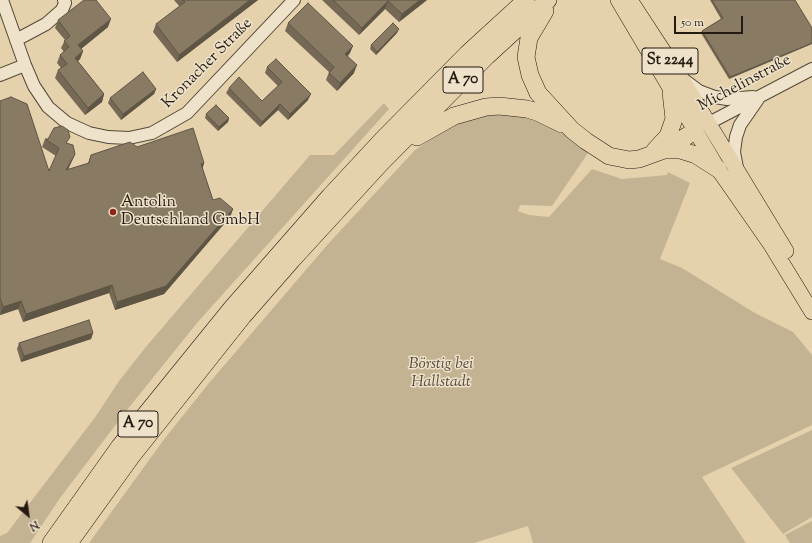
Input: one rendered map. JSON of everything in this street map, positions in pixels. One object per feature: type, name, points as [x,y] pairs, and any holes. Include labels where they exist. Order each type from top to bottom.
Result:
[{"type":"highway","name":"A 70","points":[[51,543],[120,446],[241,297],[330,196],[382,140],[467,54],[526,0]]},
{"type":"highway","name":"A 70","points":[[69,543],[131,457],[244,316],[331,216],[381,163],[488,56],[548,0]]},
{"type":"highway","points":[[554,0],[535,26],[529,38],[526,57],[533,84],[538,92],[572,130]]},
{"type":"highway","points":[[658,152],[668,136],[674,119],[671,92]]},
{"type":"highway","points":[[381,163],[441,121],[464,112],[486,107],[514,107],[537,112],[572,130],[600,151],[618,159],[639,159],[658,152],[702,127]]},
{"type":"highway","points":[[658,152],[680,150],[696,155],[718,169]]},
{"type":"main road","name":"St 2244","points":[[618,0],[671,92],[702,127],[738,172],[812,294]]},
{"type":"main road","name":"St 2244","points":[[630,0],[681,78],[718,169],[771,245],[812,312]]},
{"type":"street","name":"Kronacher Straße","points":[[2,0],[34,86],[48,107],[67,123],[89,133],[108,137],[129,138],[152,133],[187,113],[294,0]]},
{"type":"street","points":[[16,40],[46,24],[62,10],[65,3],[64,0]]},
{"type":"street","points":[[0,75],[25,65]]},
{"type":"street","name":"Michelinstraße","points":[[702,127],[812,69]]},
{"type":"street","points":[[681,78],[699,91],[715,97],[727,99],[760,96]]},
{"type":"street","points":[[738,172],[734,152],[736,137],[740,125],[760,96]]},
{"type":"green space","points":[[384,103],[389,109],[197,323],[127,410],[60,498],[30,543],[0,543],[0,536],[7,533],[96,416],[119,381],[145,348],[310,155],[334,155]]},
{"type":"green space","name":"Börstig bei Hallstadt","points":[[504,114],[526,117],[564,134],[588,153],[552,206],[520,205],[518,211],[529,215],[549,217],[592,169],[622,179],[667,175],[668,172],[690,183],[660,259],[682,268],[755,313],[793,332],[812,355],[812,425],[702,477],[746,543],[533,543],[528,526],[474,543],[89,543],[165,438],[209,383],[328,244],[415,150],[452,125],[474,117]]},
{"type":"green space","points":[[812,430],[812,517],[783,534],[731,468]]},
{"type":"green space","points":[[812,521],[812,543],[790,543],[785,535]]},
{"type":"building","points":[[84,0],[96,0],[111,19],[78,45],[83,51],[75,58],[104,94],[88,108],[58,70],[67,64],[60,55],[69,47],[64,41],[70,36],[58,20]]},
{"type":"building","points":[[183,0],[250,0],[179,55],[156,24],[185,2]]},
{"type":"building","points":[[333,0],[420,0],[402,14],[388,1],[362,28]]},
{"type":"building","points":[[712,0],[795,0],[812,28],[812,43],[730,77],[702,31],[723,18]]},
{"type":"building","points":[[308,3],[353,46],[345,54],[357,65],[340,83],[329,73],[334,67],[288,23]]},
{"type":"building","points":[[393,23],[399,29],[377,52],[371,45]]},
{"type":"building","points":[[276,59],[311,94],[290,114],[280,104],[262,122],[229,88],[239,77],[262,101],[282,82],[267,67]]},
{"type":"building","points":[[143,72],[156,89],[123,114],[110,98]]},
{"type":"building","name":"Antolin Deutschland GmbH","points":[[11,97],[27,104],[49,171],[59,148],[45,139],[48,139],[54,128],[62,126],[68,130],[70,137],[66,143],[73,145],[75,154],[66,170],[89,163],[91,155],[130,142],[137,147],[193,128],[204,163],[201,164],[213,200],[220,198],[233,209],[166,286],[117,302],[112,285],[26,314],[21,301],[3,307],[0,300],[0,101]]},
{"type":"building","points":[[216,105],[229,118],[219,127],[206,114]]},
{"type":"building","points":[[89,320],[93,333],[24,356],[19,343]]},
{"type":"place","name":"Antolin Deutschland GmbH","points":[[113,212]]}]
